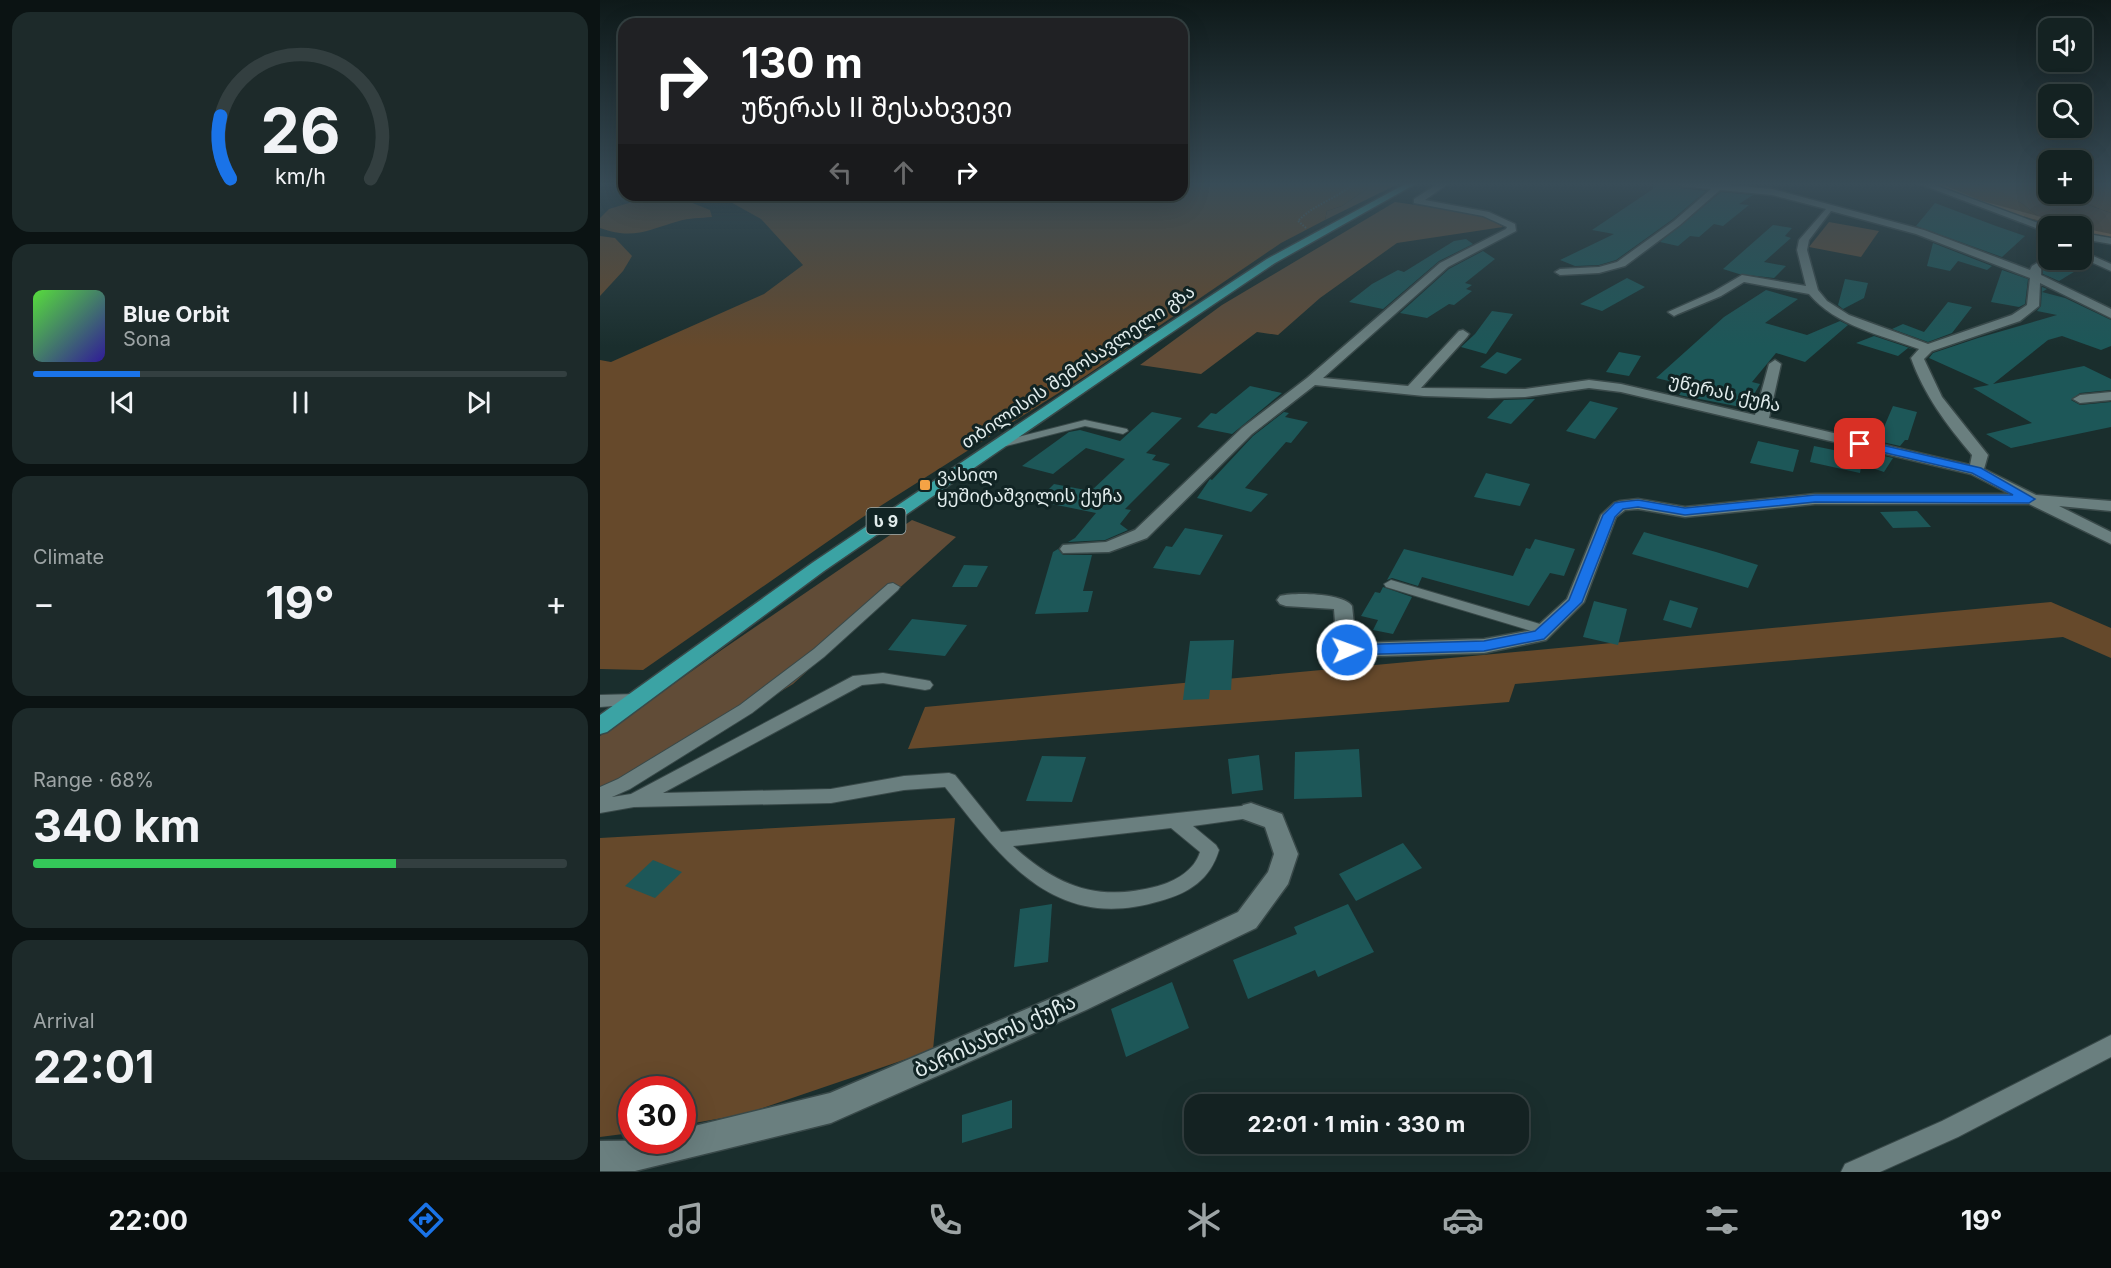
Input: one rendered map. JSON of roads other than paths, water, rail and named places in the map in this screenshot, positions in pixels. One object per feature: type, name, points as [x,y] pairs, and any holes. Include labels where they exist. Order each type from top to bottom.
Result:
[{"type":"highway","name":"თბილისის შემოსავლელი გზა","points":[[600,726],[818,567],[1262,267],[1311,238]]},
{"type":"street","points":[[1069,549],[1108,547],[1141,534],[1247,431],[1312,381],[1444,265],[1498,238]]},
{"type":"street","points":[[1560,272],[1599,270],[1621,264],[1657,238]]},
{"type":"street","points":[[1806,238],[1802,250],[1813,291],[1823,303],[1845,318],[1928,348]]},
{"type":"street","points":[[1935,238],[2033,275],[2111,314]]},
{"type":"street","points":[[2092,238],[2111,241]]},
{"type":"street","points":[[2092,259],[2111,268]]},
{"type":"street","points":[[1976,471],[1980,455],[1956,428],[1924,379],[1917,358],[1928,348],[2016,318],[2033,306],[2033,275],[2038,267]]},
{"type":"street","points":[[1674,312],[1717,294],[1742,278],[1813,291]]},
{"type":"street","points":[[1411,391],[1463,334]]},
{"type":"street","points":[[1761,421],[1775,364]]},
{"type":"street","name":"უწერას ქუჩა","points":[[1312,381],[1411,391],[1525,393],[1589,384],[1621,388],[1976,471],[2111,539]]},
{"type":"street","points":[[2080,399],[2111,396]]},
{"type":"street","points":[[1286,600],[1332,602],[1343,606],[1347,650],[1484,646],[1539,635],[1575,602],[1609,515],[1620,506],[1638,504],[1685,512],[1815,498],[2029,499],[2111,506]]},
{"type":"street","name":"ბარისახოს ქუჩა","points":[[600,1156],[635,1156],[831,1108],[1065,1005],[1247,921],[1279,876],[1286,854],[1274,820],[1251,812]]},
{"type":"lane","points":[[998,444],[1085,423],[1123,431]]},
{"type":"lane","points":[[1391,584],[1545,630]]},
{"type":"lane","points":[[600,795],[624,784],[746,709],[819,653],[893,586]]},
{"type":"lane","points":[[634,800],[858,680],[884,677],[925,685]]},
{"type":"lane","points":[[600,701],[636,700]]},
{"type":"lane","points":[[600,806],[634,800],[831,796],[904,783],[949,780],[1011,857],[1038,878],[1063,891],[1108,902],[1156,895],[1184,884],[1207,864],[1210,850],[1175,821]]},
{"type":"lane","points":[[997,840],[1251,812]]},
{"type":"lane","points":[[1853,1172],[1950,1129],[2111,1046]]},
{"type":"place","name":"ვასილ ყუშიტაშვილის ქუჩა","points":[[925,485]]}]
